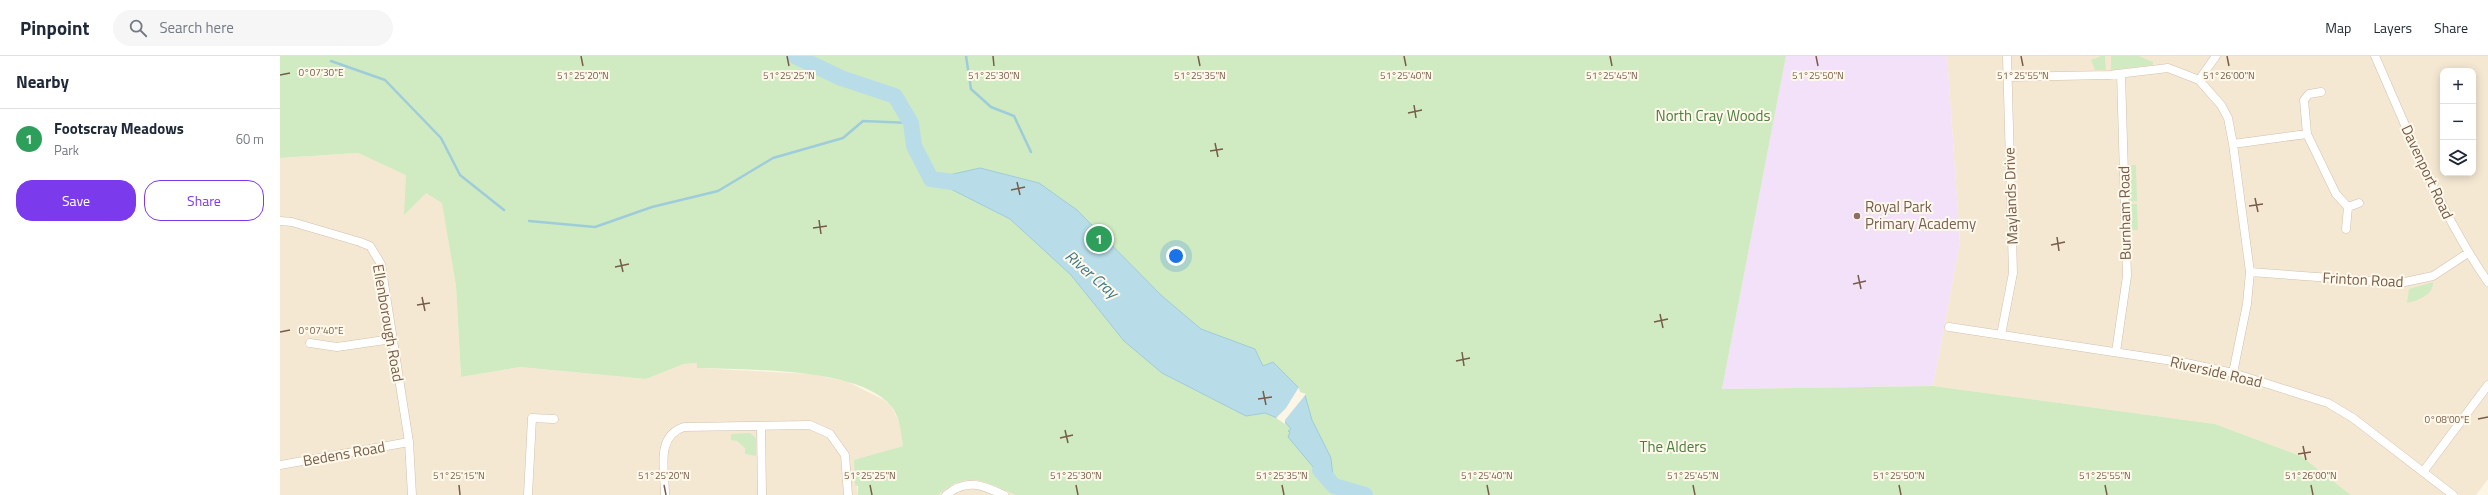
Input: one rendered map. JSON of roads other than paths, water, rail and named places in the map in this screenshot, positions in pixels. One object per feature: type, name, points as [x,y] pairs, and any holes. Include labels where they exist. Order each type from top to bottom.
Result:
[{"type":"street","name":"Maylands Drive","points":[[2001,335],[2013,273],[2007,56]]},
{"type":"street","points":[[2199,80],[2216,56]]},
{"type":"street","name":"Davenport Road","points":[[2375,56],[2445,213],[2468,253],[2488,282]]},
{"type":"street","points":[[2008,77],[2121,74],[2168,68],[2199,80],[2221,105],[2228,118],[2234,144],[2250,272],[2247,304],[2233,373]]},
{"type":"street","name":"Burnham Road","points":[[2116,352],[2127,276],[2121,74]]},
{"type":"street","points":[[2321,92],[2309,94],[2304,100],[2308,134],[2336,194],[2348,206],[2346,229]]},
{"type":"street","points":[[2234,144],[2308,134]]},
{"type":"street","points":[[2348,206],[2359,203]]},
{"type":"street","name":"Ellenborough Road","points":[[280,221],[292,222],[370,246],[381,264],[409,442],[412,495]]},
{"type":"street","name":"Frinton Road","points":[[2250,272],[2400,283],[2433,276],[2468,253]]},
{"type":"street","name":"Riverside Road","points":[[1949,327],[2116,352],[2233,373],[2328,403],[2353,418],[2453,495]]},
{"type":"street","points":[[310,343],[337,347],[392,340]]},
{"type":"street","points":[[2423,472],[2488,385]]},
{"type":"street","points":[[528,495],[532,418],[554,419]]},
{"type":"street","points":[[665,495],[664,447],[667,437],[674,430],[684,428],[810,425],[830,434],[845,455],[848,495]]},
{"type":"street","points":[[761,426],[762,495]]},
{"type":"street","name":"Bedens Road","points":[[280,465],[409,442]]},
{"type":"street","points":[[946,495],[968,483],[980,484],[1004,495]]},
{"type":"water","points":[[980,168],[1039,183],[1077,210],[1162,296],[1201,329],[1255,349],[1263,366],[1273,362],[1299,388],[1298,393],[1302,397],[1305,395],[1312,420],[1331,458],[1334,486],[1324,480],[1288,437],[1290,432],[1288,431],[1291,429],[1281,417],[1277,418],[1265,413],[1246,416],[1162,373],[1124,341],[1071,275],[1010,219],[931,179]]},
{"type":"waterway","name":"River Cray","points":[[795,56],[841,78],[895,96],[911,123],[914,146],[931,179],[952,182]]},
{"type":"waterway","points":[[966,56],[971,89],[991,107],[1014,116],[1031,152]]},
{"type":"waterway","points":[[331,61],[385,80],[441,138],[460,175],[504,210]]},
{"type":"waterway","points":[[529,221],[595,227],[652,207],[718,191],[773,158],[843,138],[863,121],[911,123]]},
{"type":"waterway","name":"River Cray","points":[[1320,470],[1334,486],[1365,495]]},
{"type":"place","name":"Royal Park Primary Academy","points":[[1857,216]]},
{"type":"place","name":"Footscray Meadows","points":[[1099,239]]},
{"type":"park label","name":"North Cray Woods","points":[[1713,116]]},
{"type":"park label","name":"The Alders","points":[[1673,447]]}]
